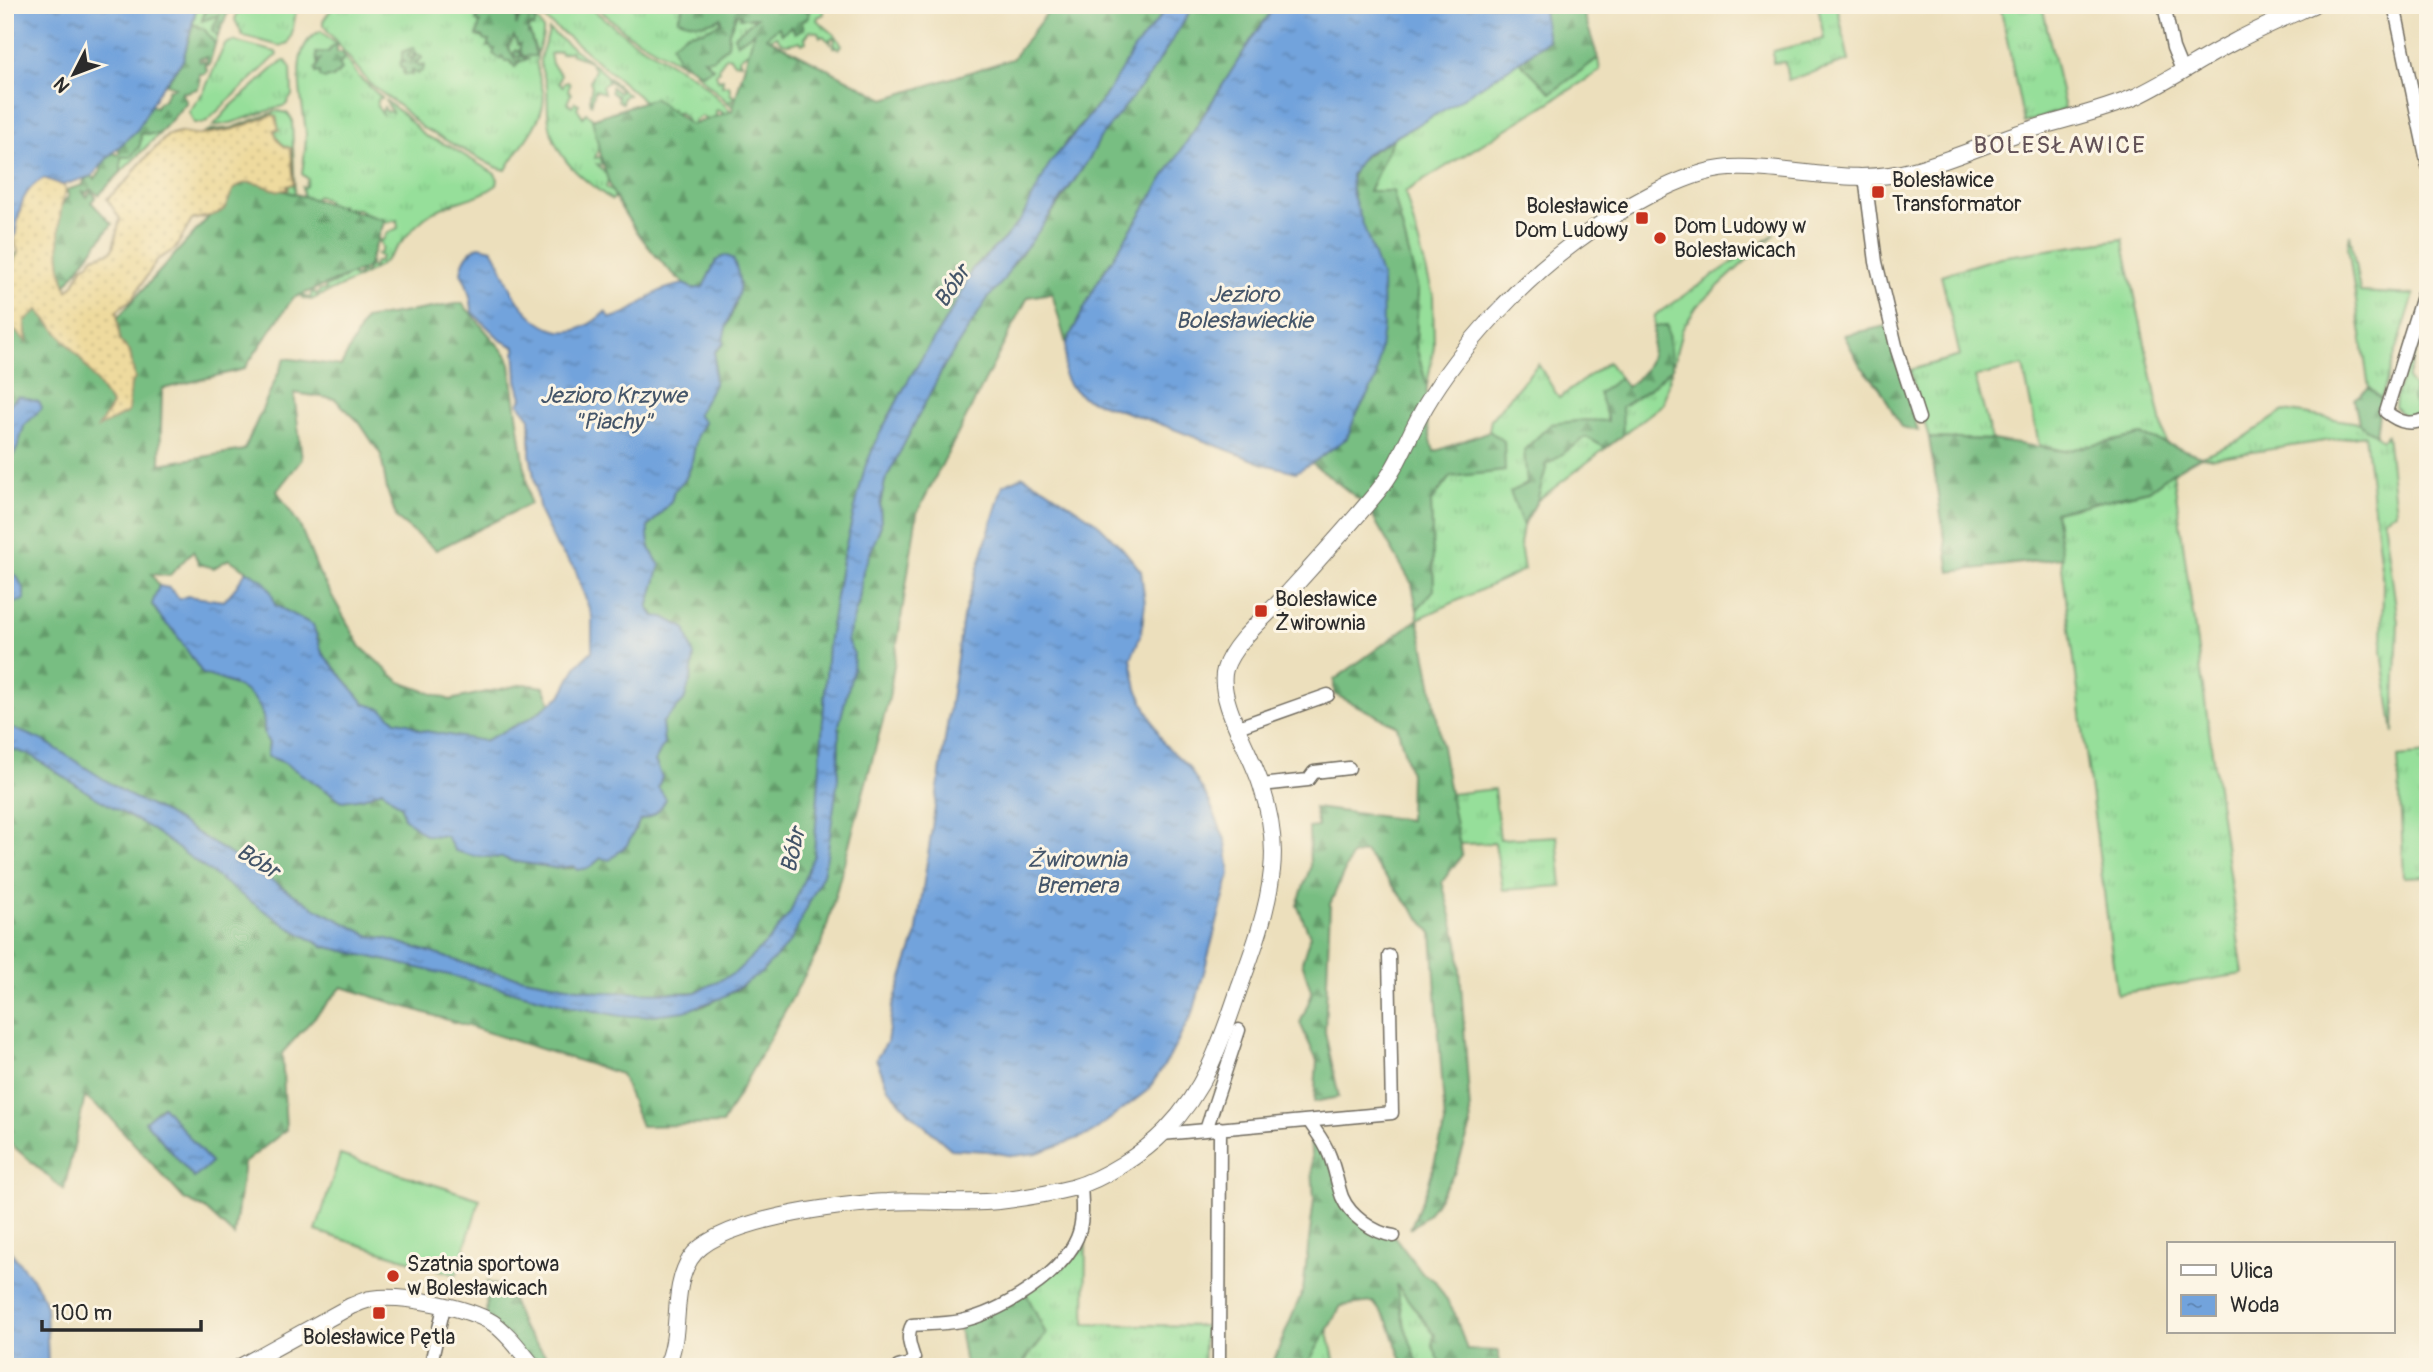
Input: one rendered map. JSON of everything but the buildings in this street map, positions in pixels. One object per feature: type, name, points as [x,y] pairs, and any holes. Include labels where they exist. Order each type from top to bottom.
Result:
[{"type":"street","points":[[2164,5],[2173,48],[2182,71]]},
{"type":"street","points":[[666,1367],[673,1353],[680,1294],[690,1259],[702,1246],[736,1229],[835,1206],[896,1201],[1000,1201],[1081,1185],[1135,1155],[1162,1134],[1189,1103],[1218,1052],[1266,905],[1273,866],[1271,828],[1261,785],[1223,692],[1226,667],[1233,654],[1387,480],[1425,406],[1474,337],[1556,257],[1621,212],[1661,190],[1706,173],[1733,167],[1866,177],[1907,172],[2026,131],[2106,108],[2146,91],[2233,42],[2313,5]]},
{"type":"street","points":[[2394,5],[2428,166]]},
{"type":"street","points":[[1866,177],[1876,262],[1897,350],[1919,418]]},
{"type":"street","points":[[2428,277],[2386,412],[2403,423],[2428,418]]},
{"type":"street","points":[[1238,727],[1328,695]]},
{"type":"street","points":[[1261,785],[1308,780],[1314,772],[1349,768]]},
{"type":"street","points":[[1162,1134],[1392,1113],[1389,956]]},
{"type":"street","points":[[1206,1130],[1239,1030]]},
{"type":"street","points":[[1309,1121],[1319,1133],[1329,1154],[1343,1199],[1351,1210],[1371,1228],[1394,1236]]},
{"type":"street","points":[[1219,1362],[1220,1128]]},
{"type":"street","points":[[898,1367],[909,1364],[914,1358],[909,1339],[912,1325],[975,1317],[1018,1297],[1062,1262],[1077,1238],[1082,1215],[1081,1185]]},
{"type":"street","points":[[240,1367],[328,1317],[369,1299],[397,1298],[474,1314],[491,1322],[534,1367]]},
{"type":"street","points":[[430,1367],[444,1307]]},
{"type":"green space","points":[[197,5],[205,11],[202,20],[220,14],[212,30],[218,36],[215,44],[205,30],[193,24]]},
{"type":"green space","points":[[231,5],[218,36],[212,30],[219,15],[202,21],[205,11],[197,6]]},
{"type":"green space","points":[[239,5],[297,5],[288,43],[280,46],[243,36],[235,20]]},
{"type":"green space","points":[[334,5],[483,5],[484,11],[487,11],[485,15],[481,14],[480,10],[477,12],[477,21],[480,22],[477,36],[489,41],[488,46],[495,48],[494,54],[500,58],[502,55],[505,61],[510,61],[515,67],[518,64],[508,47],[514,35],[517,44],[520,43],[523,55],[536,56],[537,53],[530,34],[528,37],[528,27],[534,27],[536,20],[521,16],[517,26],[517,18],[506,10],[507,6],[504,5],[520,7],[538,20],[542,26],[537,66],[544,98],[539,117],[506,170],[495,167],[421,127],[402,108],[370,84],[323,25]],"holes":[[[413,48],[417,54],[410,53],[408,56],[412,60],[413,56],[420,55],[422,58],[416,63],[419,66],[424,65],[423,70],[404,74],[403,71],[408,67],[401,68],[401,62],[406,61],[402,60],[402,52]]]},
{"type":"green space","points":[[483,5],[507,6],[506,10],[517,18],[516,26],[520,16],[536,20],[534,27],[528,27],[528,34],[530,33],[536,56],[523,56],[521,52],[520,56],[528,59],[519,62],[519,58],[514,55],[515,50],[520,51],[520,44],[518,45],[514,36],[508,47],[518,64],[515,67],[502,56],[500,59],[493,54],[495,49],[487,47],[489,41],[477,36],[480,22],[476,21],[478,12],[481,10],[481,14],[485,14],[487,12],[484,12]]},
{"type":"green space","points":[[526,5],[587,5],[630,39],[698,79],[731,111],[722,116],[722,112],[716,110],[716,122],[710,124],[702,116],[694,121],[700,130],[687,127],[686,119],[679,112],[673,114],[672,109],[664,111],[663,117],[576,43]]},
{"type":"green space","points":[[594,5],[684,5],[678,19],[720,17],[721,23],[703,31],[688,33],[675,50],[683,65],[628,34]]},
{"type":"green space","points":[[684,5],[801,5],[799,9],[809,11],[808,18],[801,21],[804,29],[795,33],[791,26],[782,34],[779,27],[766,37],[885,99],[1012,59],[1053,5],[1170,5],[1103,99],[1066,142],[1022,218],[972,269],[956,303],[909,379],[878,437],[866,467],[842,561],[828,645],[814,856],[791,913],[735,974],[696,992],[599,992],[492,972],[388,939],[370,936],[315,908],[165,813],[130,796],[44,742],[5,725],[5,606],[24,599],[5,571],[5,469],[17,449],[24,426],[18,396],[5,409],[5,263],[7,264],[69,196],[66,190],[83,185],[84,180],[92,176],[95,179],[101,171],[101,164],[113,153],[118,155],[118,148],[138,129],[150,105],[156,107],[164,100],[168,90],[175,87],[166,84],[183,60],[193,24],[205,30],[215,44],[209,65],[206,65],[207,57],[199,58],[200,62],[203,60],[207,70],[205,74],[199,74],[200,84],[197,89],[182,93],[187,102],[159,134],[141,134],[140,145],[131,157],[121,157],[121,172],[99,195],[90,189],[86,193],[81,190],[87,197],[91,191],[96,197],[91,202],[112,224],[44,314],[83,356],[243,179],[385,220],[367,268],[293,298],[244,369],[162,389],[160,464],[244,450],[285,358],[341,366],[365,319],[462,303],[509,358],[530,504],[436,550],[397,519],[387,490],[381,455],[359,422],[335,399],[294,393],[302,459],[277,491],[300,526],[319,573],[361,647],[400,682],[450,700],[524,684],[544,687],[551,703],[529,719],[484,742],[419,730],[408,723],[396,721],[382,710],[365,704],[322,653],[313,625],[275,605],[264,582],[229,559],[214,568],[199,564],[193,551],[169,576],[152,574],[159,586],[152,605],[174,631],[203,674],[240,688],[254,699],[260,707],[264,733],[269,743],[267,756],[283,762],[342,801],[363,798],[382,790],[401,806],[404,818],[446,836],[474,856],[504,858],[555,868],[589,868],[601,858],[627,845],[640,820],[656,813],[666,799],[658,787],[662,777],[655,761],[664,744],[662,722],[684,701],[694,656],[648,608],[660,565],[650,547],[648,527],[671,502],[674,491],[685,480],[691,466],[697,435],[704,423],[697,415],[714,384],[715,352],[723,344],[723,335],[736,304],[716,261],[703,287],[693,289],[670,271],[648,246],[609,185],[592,119],[654,98],[691,125],[732,111],[754,32],[737,44],[734,36],[756,18],[740,18],[741,14],[736,14],[729,32],[728,45],[713,59],[704,59],[713,68],[702,74],[678,60],[672,44],[688,33],[703,31],[721,23],[721,18],[700,24],[678,19]]},
{"type":"green space","points":[[801,5],[823,9],[824,14],[817,20],[836,36],[842,45],[839,49],[835,46],[834,48],[835,37],[830,39],[831,43],[823,36],[820,37],[818,32],[810,31],[805,38],[806,42],[802,44],[800,41],[784,43],[777,36],[764,41],[757,50],[746,53],[739,59],[741,63],[726,57],[716,74],[718,80],[723,79],[722,86],[729,85],[731,95],[735,97],[730,101],[735,109],[695,72],[702,74],[712,67],[703,59],[728,45],[729,32],[737,14],[757,17],[757,29],[791,25],[804,28],[798,8]]},
{"type":"green space","points":[[1194,5],[1276,5],[1097,283],[1066,344],[1052,293],[1028,297],[917,513],[889,698],[822,944],[722,1124],[641,1126],[621,1074],[342,987],[282,1053],[286,1130],[244,1163],[234,1236],[205,1209],[184,1199],[110,1117],[85,1097],[64,1190],[5,1139],[5,746],[30,755],[95,797],[135,817],[290,928],[323,946],[579,1008],[702,1007],[740,988],[791,940],[823,874],[838,776],[839,724],[846,642],[859,600],[863,571],[881,525],[880,505],[885,481],[944,366],[988,298],[1061,201],[1091,156],[1095,144],[1150,75]],"holes":[[[162,1106],[211,1163],[194,1178],[145,1121]]]},
{"type":"green space","points":[[1542,5],[1581,5],[1598,58],[1551,93],[1520,62],[1548,40]]},
{"type":"green space","points":[[1818,5],[1837,5],[1849,61],[1788,80],[1785,62],[1773,63],[1773,51],[1824,39]]},
{"type":"green space","points":[[2000,5],[2042,5],[2065,109],[2024,123]]},
{"type":"green space","points":[[549,30],[590,61],[571,54],[571,51],[550,54],[552,64],[561,75],[559,83],[563,86],[568,82],[570,85],[568,90],[571,94],[567,103],[572,106],[575,102],[579,104],[577,108],[583,117],[586,113],[601,124],[595,136],[602,140],[595,158],[601,157],[602,165],[597,164],[605,173],[617,170],[615,179],[608,180],[606,187],[617,195],[612,200],[572,167],[557,147],[552,135],[546,85],[540,62]]},
{"type":"green space","points":[[321,31],[337,45],[317,58],[320,60],[320,72],[333,78],[342,69],[339,64],[345,57],[359,77],[382,98],[378,99],[377,106],[383,115],[384,107],[386,111],[392,112],[385,100],[425,136],[449,146],[495,174],[498,179],[497,185],[489,190],[448,205],[424,218],[379,266],[354,280],[311,300],[302,298],[299,286],[302,295],[310,299],[312,291],[317,295],[320,290],[326,290],[325,287],[339,281],[341,274],[343,279],[350,273],[353,277],[358,276],[361,271],[365,273],[371,261],[369,266],[373,268],[375,262],[379,262],[381,257],[377,254],[383,248],[379,240],[383,240],[387,233],[398,228],[397,220],[382,224],[359,209],[342,208],[341,205],[333,208],[327,206],[327,200],[317,196],[314,200],[304,198],[302,187],[305,187],[308,179],[302,174],[306,135],[299,78],[300,63],[303,50],[310,39]]},
{"type":"green space","points":[[233,41],[276,52],[277,55],[207,121],[194,123],[189,112],[204,91],[225,44]]},
{"type":"green space","points":[[337,45],[337,52],[342,52],[345,57],[339,64],[342,69],[333,78],[320,77],[320,72],[316,73],[315,70],[320,60],[317,62],[316,53],[328,52]]},
{"type":"green space","points":[[413,48],[417,54],[410,53],[408,56],[412,59],[420,55],[422,58],[416,63],[424,66],[423,70],[417,74],[412,70],[412,75],[404,74],[404,69],[400,66],[401,61],[406,61],[402,60],[402,52]]},
{"type":"green space","points":[[1598,58],[1600,71],[1405,192],[1433,295],[1434,347],[1427,386],[1416,347],[1418,290],[1393,192],[1369,191],[1393,139],[1520,61],[1551,93]]},
{"type":"green space","points":[[282,61],[286,61],[291,68],[292,95],[286,105],[213,126],[230,107]]},
{"type":"green space","points":[[591,62],[628,95],[624,96],[622,103],[611,92],[611,87],[619,93],[621,90],[607,79],[608,82],[602,86],[604,93],[595,90],[591,105],[590,81],[595,70]]},
{"type":"green space","points":[[277,111],[287,113],[292,119],[295,199],[283,191],[294,183],[286,147],[277,139],[273,129],[278,130],[251,122],[234,129],[205,133],[232,128]]},
{"type":"green space","points":[[141,133],[159,134],[121,172],[121,157],[131,157],[140,145]]},
{"type":"green space","points":[[1393,139],[1369,191],[1393,191],[1418,290],[1416,347],[1427,386],[1426,420],[1434,452],[1489,431],[1504,441],[1505,471],[1450,477],[1431,502],[1434,590],[1417,610],[1412,584],[1366,505],[1312,463],[1347,438],[1355,417],[1376,380],[1360,218],[1352,189],[1352,178],[1359,162]]},
{"type":"green space","points":[[1775,234],[1697,306],[1682,330],[1663,404],[1537,501],[1523,526],[1520,544],[1524,570],[1418,619],[1417,610],[1434,589],[1431,502],[1450,477],[1504,442],[1489,431],[1491,419],[1538,364],[1559,398],[1608,362],[1627,387],[1645,373],[1651,362],[1655,315]]},
{"type":"green space","points":[[2350,234],[2360,292],[2414,295],[2381,399],[2369,388],[2348,247]]},
{"type":"green space","points":[[2123,239],[2166,444],[2142,435],[2065,451],[2039,445],[2023,366],[1975,377],[1992,440],[1929,438],[1910,370],[1960,356],[1941,275],[2000,257]]},
{"type":"green space","points":[[2428,291],[2428,311],[2407,379],[2414,388],[2412,398],[2418,413],[2405,418],[2395,407],[2396,396]]},
{"type":"green space","points":[[1667,325],[1672,368],[1649,389],[1622,407],[1623,435],[1606,448],[1586,437],[1547,465],[1537,501],[1523,526],[1510,492],[1527,484],[1524,450],[1551,424],[1585,420],[1608,421],[1599,393],[1620,378],[1627,387],[1642,373],[1650,361],[1654,327]]},
{"type":"green space","points":[[1887,326],[1918,431],[1901,427],[1880,388],[1860,365],[1844,335]]},
{"type":"green space","points":[[2428,383],[2428,409],[2418,413],[2412,398],[2414,388]]},
{"type":"green space","points":[[2369,388],[2381,399],[2376,435],[2359,423],[2354,399]]},
{"type":"green space","points":[[2284,411],[2359,423],[2382,440],[2387,435],[2396,512],[2384,518],[2398,622],[2394,733],[2382,652],[2383,584],[2365,435],[2213,458],[2201,456],[2239,441]]},
{"type":"green space","points":[[2142,435],[2201,456],[2149,490],[2055,512],[2062,558],[1950,572],[1929,438],[1992,440],[2065,451]]},
{"type":"green space","points":[[2173,472],[2243,974],[2117,994],[2055,512],[2149,490]]},
{"type":"green space","points":[[1418,619],[1462,855],[1442,882],[1458,942],[1471,1126],[1455,1172],[1428,1214],[1410,1229],[1428,1186],[1445,1124],[1432,933],[1365,852],[1351,856],[1330,904],[1325,1032],[1339,1097],[1314,1102],[1317,1061],[1300,1023],[1312,994],[1302,962],[1310,936],[1297,905],[1310,868],[1309,828],[1318,827],[1314,808],[1409,820],[1410,773],[1397,726],[1334,694],[1334,680]]},
{"type":"green space","points":[[2428,754],[2428,876],[2404,877],[2398,757]]},
{"type":"green space","points":[[1494,789],[1500,839],[1557,836],[1562,886],[1503,890],[1495,843],[1459,844],[1449,794]]},
{"type":"green space","points":[[1309,1121],[1351,1210],[1394,1236],[1422,1273],[1435,1281],[1455,1314],[1467,1350],[1499,1351],[1499,1367],[1442,1367],[1432,1344],[1435,1335],[1396,1284],[1403,1321],[1419,1367],[1404,1367],[1389,1323],[1373,1302],[1341,1306],[1306,1367],[1271,1367],[1303,1290],[1314,1199]]},
{"type":"green space","points":[[340,1155],[480,1199],[456,1275],[316,1231]]},
{"type":"green space","points":[[1086,1245],[1085,1324],[1205,1326],[1203,1367],[1020,1367],[1045,1334],[1025,1291],[1067,1264]]},
{"type":"green space","points":[[487,1282],[508,1289],[522,1327],[556,1367],[524,1367],[486,1322]]},
{"type":"green space","points":[[1395,1283],[1435,1335],[1432,1344],[1442,1367],[1419,1367],[1403,1321]]},
{"type":"green space","points":[[1025,1291],[1046,1334],[1020,1367],[967,1367],[958,1321]]},
{"type":"green space","points":[[1327,1329],[1336,1367],[1306,1367]]},
{"type":"sand","points":[[272,115],[276,116],[279,130],[274,130],[278,139],[291,148],[294,184],[284,190],[253,183],[236,187],[223,210],[192,220],[175,249],[157,260],[133,298],[117,311],[120,341],[130,352],[135,379],[131,384],[128,412],[98,428],[112,405],[80,358],[38,310],[25,321],[27,342],[14,330],[5,331],[5,279],[19,253],[13,239],[24,196],[36,181],[44,178],[63,185],[66,190],[59,240],[61,269],[68,290],[74,285],[82,267],[89,264],[93,257],[110,252],[113,248],[120,219],[107,199],[168,135],[180,132],[200,135],[234,129]]},
{"type":"water","points":[[5,5],[197,5],[183,60],[158,92],[138,129],[92,176],[63,185],[44,178],[33,186],[21,206],[11,250],[5,258]]},
{"type":"water","points":[[1170,5],[1194,5],[1150,75],[1100,138],[1091,156],[1031,242],[988,298],[944,366],[885,481],[880,505],[881,525],[863,571],[859,600],[847,641],[854,654],[853,670],[839,725],[838,778],[823,874],[791,941],[760,974],[721,998],[685,1011],[621,1016],[323,946],[247,899],[150,828],[95,797],[30,755],[5,747],[5,725],[44,741],[130,796],[165,813],[315,908],[370,936],[388,939],[492,972],[599,992],[689,993],[735,973],[769,940],[790,913],[814,855],[828,645],[842,561],[865,467],[878,437],[909,379],[956,303],[972,269],[1022,218],[1050,163],[1104,98],[1134,49]]},
{"type":"water","name":"Jezioro Bolesławieckie","points":[[1276,5],[1542,5],[1548,40],[1449,107],[1365,154],[1351,175],[1352,193],[1382,278],[1383,327],[1376,380],[1355,417],[1347,438],[1296,472],[1264,464],[1084,398],[1069,385],[1064,374],[1066,344],[1097,283]]},
{"type":"water","name":"Jezioro Krzywe \"Piachy\"","points":[[479,246],[492,249],[515,296],[529,313],[539,322],[560,331],[582,328],[605,312],[611,318],[624,314],[666,288],[684,284],[693,289],[703,287],[716,261],[725,255],[733,259],[738,272],[738,294],[723,344],[715,352],[714,384],[697,415],[704,422],[697,435],[691,466],[685,480],[674,491],[671,502],[648,527],[650,547],[660,565],[648,608],[654,616],[664,617],[685,628],[694,656],[684,701],[662,723],[664,744],[655,761],[662,777],[658,787],[666,799],[656,813],[640,820],[627,845],[610,860],[601,858],[589,868],[555,868],[455,851],[446,836],[425,835],[404,818],[401,806],[382,790],[363,798],[342,801],[283,762],[267,756],[269,743],[264,733],[260,707],[254,699],[240,688],[203,674],[152,604],[159,586],[169,588],[180,599],[187,596],[224,601],[246,571],[262,580],[269,588],[275,605],[313,625],[322,653],[365,704],[382,709],[396,721],[408,723],[419,730],[484,741],[529,719],[561,696],[577,665],[592,651],[592,617],[575,569],[557,547],[540,512],[530,454],[530,418],[519,404],[522,398],[517,380],[515,347],[502,341],[472,312],[469,292],[461,274],[466,257]]},
{"type":"water","points":[[18,396],[39,402],[42,408],[24,426],[17,449],[5,469],[5,409]]},
{"type":"water","name":"Żwirownia Bremera","points":[[1023,476],[1096,522],[1141,571],[1145,604],[1141,634],[1131,659],[1137,689],[1164,744],[1188,766],[1209,801],[1226,842],[1230,874],[1194,1010],[1169,1058],[1148,1090],[1090,1134],[1037,1153],[1013,1156],[951,1149],[911,1114],[888,1088],[876,1059],[887,1042],[892,1008],[916,936],[963,617],[1003,485]]},
{"type":"water","points":[[5,571],[17,576],[24,590],[24,600],[5,606]]},
{"type":"water","points":[[163,1106],[211,1163],[194,1178],[145,1121]]},
{"type":"water","points":[[5,1244],[39,1288],[46,1306],[48,1367],[5,1367]]},
{"type":"place","name":"Bolesławice Transformator","points":[[1878,192]]},
{"type":"place","name":"Bolesławice Dom Ludowy","points":[[1642,218]]},
{"type":"place","name":"Dom Ludowy w Bolesławicach","points":[[1660,238]]},
{"type":"place","name":"Bolesławice Żwirownia","points":[[1261,611]]},
{"type":"place","name":"Szatnia sportowa w Bolesławicach","points":[[393,1276]]},
{"type":"place","name":"Bolesławice Pętla","points":[[379,1313]]},
{"type":"district","name":"BOLESŁAWICE","points":[[2060,145]]},
{"type":"water label","name":"Bóbr","points":[[952,286]]},
{"type":"water label","name":"Bóbr","points":[[793,850]]},
{"type":"water label","name":"Bóbr","points":[[258,861]]}]
